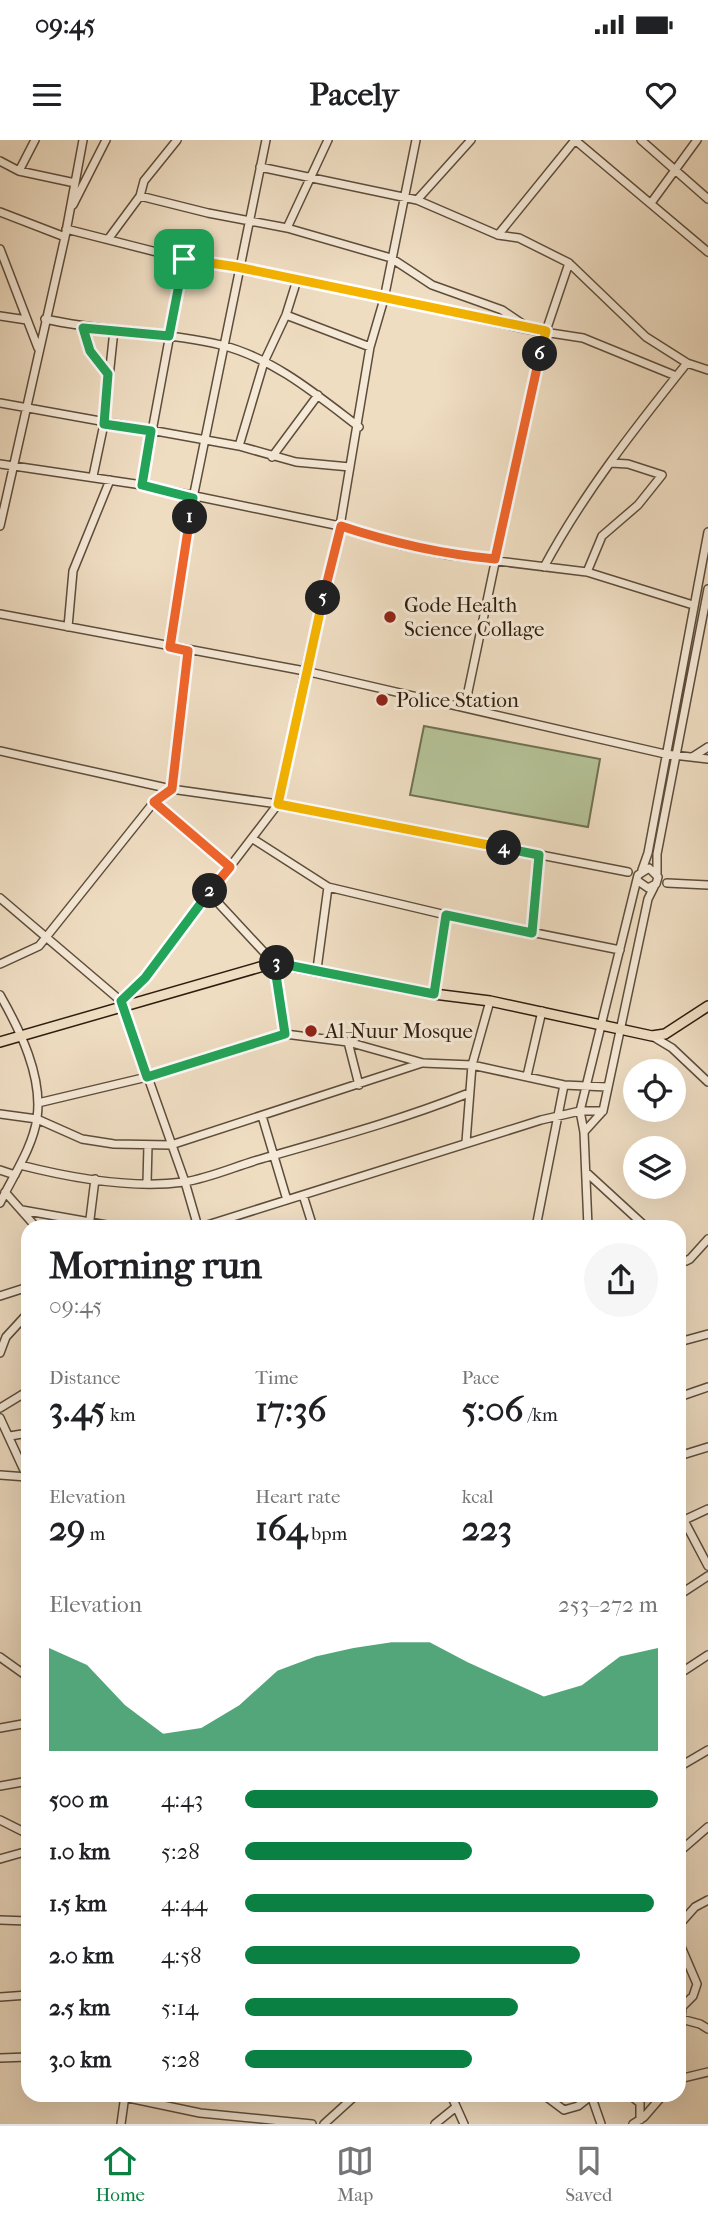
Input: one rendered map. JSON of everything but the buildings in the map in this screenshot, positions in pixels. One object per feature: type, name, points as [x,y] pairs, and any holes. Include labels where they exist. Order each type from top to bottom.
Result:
[{"type":"main road","points":[[0,1042],[123,1003],[274,962],[434,994],[490,1000],[652,1036],[665,1034],[708,1006]]},
{"type":"street","points":[[19,171],[35,140]]},
{"type":"street","points":[[0,527],[66,233],[83,140]]},
{"type":"street","points":[[68,215],[106,140]]},
{"type":"street","points":[[109,238],[140,196],[144,181],[177,140]]},
{"type":"street","points":[[170,647],[193,498],[237,267],[250,222],[265,140]]},
{"type":"street","points":[[287,228],[328,140]]},
{"type":"street","points":[[123,1003],[278,804],[304,671],[341,526],[370,347],[384,299],[416,140]]},
{"type":"street","points":[[417,200],[471,140]]},
{"type":"street","points":[[641,140],[708,199]]},
{"type":"street","points":[[651,203],[696,140]]},
{"type":"street","points":[[498,235],[578,141],[708,252]]},
{"type":"street","points":[[0,160],[19,171],[75,183]]},
{"type":"street","points":[[260,167],[417,200],[498,235],[519,238],[569,262],[646,337],[687,363],[708,370]]},
{"type":"street","points":[[140,196],[287,228],[391,258],[432,285],[502,310],[531,330]]},
{"type":"street","points":[[0,212],[66,233],[109,238],[184,259],[237,267],[531,330],[583,338],[676,376]]},
{"type":"street","points":[[0,249],[38,352]]},
{"type":"street","points":[[142,485],[184,259]]},
{"type":"street","points":[[465,706],[546,331],[569,262]]},
{"type":"street","points":[[239,446],[264,362],[286,315],[297,280]]},
{"type":"street","points":[[286,315],[370,347]]},
{"type":"street","points":[[0,316],[27,320]]},
{"type":"street","points":[[45,319],[83,328],[169,336],[222,346],[264,362],[318,395],[359,428]]},
{"type":"street","points":[[83,328],[90,351],[108,374]]},
{"type":"street","points":[[93,476],[104,424],[114,330]]},
{"type":"street","points":[[544,567],[565,528],[687,363]]},
{"type":"street","points":[[272,457],[318,395]]},
{"type":"street","points":[[0,403],[204,442],[239,446],[272,457],[350,467]]},
{"type":"street","points":[[587,572],[602,536],[638,505],[662,475],[628,464],[611,463]]},
{"type":"street","points":[[0,464],[142,485],[193,498],[341,526],[396,544],[443,554],[587,572],[693,606]]},
{"type":"street","points":[[68,627],[73,571],[110,480]]},
{"type":"street","points":[[588,1220],[584,1132],[580,1111],[638,880],[648,853],[708,532]]},
{"type":"street","points":[[584,1132],[603,1111],[648,900],[655,886],[657,854],[708,589]]},
{"type":"street","points":[[0,614],[304,671],[677,757],[708,759]]},
{"type":"street","points":[[690,627],[699,630]]},
{"type":"street","points":[[0,964],[30,953],[46,937],[154,802],[172,789],[188,651]]},
{"type":"street","points":[[674,709],[685,711]]},
{"type":"street","points":[[693,757],[708,747]]},
{"type":"street","points":[[0,751],[172,789],[278,804],[628,872],[649,868],[667,883]]},
{"type":"street","points":[[154,802],[230,867]]},
{"type":"street","points":[[253,839],[328,887],[446,915],[620,950]]},
{"type":"street","points":[[532,933],[539,855]]},
{"type":"street","points":[[628,872],[645,888],[667,883],[708,885]]},
{"type":"street","points":[[317,969],[328,887]]},
{"type":"street","points":[[209,892],[274,962],[285,1034]]},
{"type":"street","points":[[0,898],[123,1003],[197,1220]]},
{"type":"street","points":[[434,994],[446,915]]},
{"type":"street","points":[[0,995],[22,1035],[38,1103],[37,1119],[20,1165],[0,1202]]},
{"type":"street","points":[[466,1142],[472,1065],[490,1000]]},
{"type":"street","points":[[527,1076],[542,1011]]},
{"type":"street","points":[[38,1103],[147,1077],[285,1034],[348,1042],[423,1063],[472,1065],[564,1085],[607,1087]]},
{"type":"street","points":[[652,1036],[672,1048],[708,1082]]},
{"type":"street","points":[[348,1042],[359,1085]]},
{"type":"street","points":[[0,1114],[37,1119],[82,1139],[171,1145],[423,1063]]},
{"type":"street","points":[[537,1220],[564,1085]]},
{"type":"street","points":[[20,1165],[51,1173],[95,1179],[147,1183],[185,1182],[374,1129],[469,1093]]},
{"type":"street","points":[[222,1220],[466,1142],[557,1116],[580,1111],[603,1111]]},
{"type":"street","points":[[262,1116],[287,1200]]},
{"type":"street","points":[[147,1183],[148,1145]]},
{"type":"street","points":[[0,1170],[15,1175]]},
{"type":"street","points":[[586,1172],[638,1220]]},
{"type":"street","points":[[90,1220],[95,1179]]},
{"type":"street","points":[[5,1192],[30,1220]]},
{"type":"street","points":[[303,1195],[311,1220]]},
{"type":"street","points":[[22,1210],[70,1220]]},
{"type":"street","points":[[686,1261],[708,1239]]},
{"type":"street","points":[[0,1296],[21,1289]]},
{"type":"street","points":[[0,1353],[6,1337],[21,1321]]},
{"type":"street","points":[[686,1340],[708,1334]]},
{"type":"street","points":[[686,1395],[708,1387]]},
{"type":"street","points":[[0,1408],[21,1395]]},
{"type":"street","points":[[0,1418],[21,1463]]},
{"type":"street","points":[[10,1436],[21,1434]]},
{"type":"street","points":[[686,1454],[708,1447]]},
{"type":"street","points":[[0,1475],[21,1477]]},
{"type":"street","points":[[686,1519],[708,1509]]},
{"type":"street","points":[[686,1529],[708,1566]]},
{"type":"street","points":[[686,1590],[708,1576]]},
{"type":"street","points":[[686,1669],[708,1655]]},
{"type":"street","points":[[0,1657],[21,1672]]},
{"type":"street","points":[[0,1728],[21,1724]]},
{"type":"street","points":[[686,1763],[708,1750]]},
{"type":"street","points":[[0,1786],[21,1782]]},
{"type":"street","points":[[0,1820],[21,1830]]},
{"type":"street","points":[[686,1846],[708,1827]]},
{"type":"street","points":[[0,1859],[21,1853]]},
{"type":"street","points":[[686,1917],[695,1907],[708,1900]]},
{"type":"street","points":[[0,1920],[21,1921]]},
{"type":"street","points":[[686,1958],[697,1984],[693,1996],[686,2003]]},
{"type":"street","points":[[0,1997],[21,1996]]},
{"type":"street","points":[[686,2021],[708,2029]]},
{"type":"street","points":[[0,2058],[21,2057]]},
{"type":"street","points":[[686,2078],[708,2072]]},
{"type":"street","points":[[121,2124],[123,2102]]},
{"type":"street","points":[[151,2102],[200,2113],[312,2124]]},
{"type":"street","points":[[324,2124],[348,2102]]},
{"type":"street","points":[[454,2102],[464,2124]]},
{"type":"street","points":[[553,2102],[564,2110],[583,2102]]},
{"type":"street","points":[[593,2102],[601,2124]]},
{"type":"street","points":[[638,2122],[639,2102]]},
{"type":"street","points":[[638,2122],[657,2102]]},
{"type":"street","points":[[435,2124],[456,2107]]},
{"type":"green space","points":[[424,726],[600,759],[588,827],[410,795]]},
{"type":"place","name":"Gode Health Science Collage","points":[[390,617]]},
{"type":"place","name":"Police Station","points":[[382,700]]},
{"type":"place","name":"Al-Nuur Mosque","points":[[311,1031]]},
{"type":"route","points":[[184,259],[237,267],[546,331],[495,559],[448,555],[396,544],[341,526],[304,671],[278,804],[539,855],[532,933],[446,915],[434,994],[274,962],[285,1034],[147,1077],[121,1001],[145,978],[230,867],[154,802],[172,789],[188,651],[170,647],[193,498],[142,485],[151,431],[104,424],[108,374],[90,351],[83,328],[169,336],[184,259]]}]
